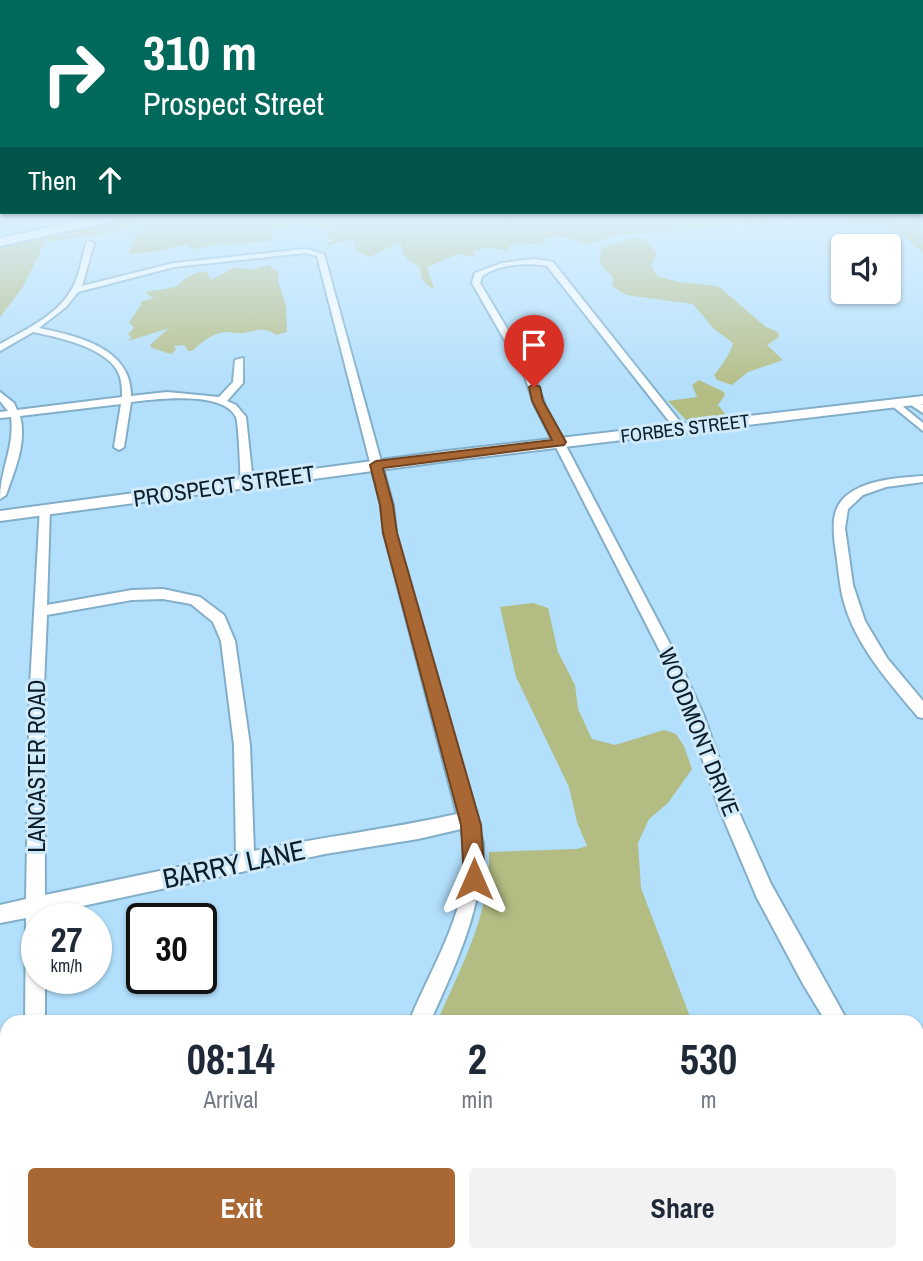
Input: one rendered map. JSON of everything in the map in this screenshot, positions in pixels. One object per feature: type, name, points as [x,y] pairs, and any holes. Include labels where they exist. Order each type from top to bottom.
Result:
[{"type":"main road","name":"FORBES STREET","points":[[447,456],[895,403],[919,404]]},
{"type":"main road","name":"PROSPECT STREET","points":[[0,516],[447,456]]},
{"type":"street","points":[[0,348],[55,312],[75,290],[80,276]]},
{"type":"street","points":[[75,290],[131,276]]},
{"type":"street","points":[[326,276],[387,505],[390,533],[469,820],[475,860],[471,897],[458,935],[422,1015]]},
{"type":"street","name":"WOODMONT DRIVE","points":[[478,276],[475,281],[529,374],[537,401],[673,663],[695,714],[728,808],[764,891],[834,1015]]},
{"type":"street","name":"WOODMONT DRIVE","points":[[557,276],[680,428]]},
{"type":"street","points":[[31,328],[77,341],[110,358],[125,377],[119,447]]},
{"type":"street","points":[[221,401],[239,383],[240,360]]},
{"type":"street","points":[[0,415],[183,394],[221,401],[236,410],[243,421],[247,483]]},
{"type":"street","points":[[0,395],[16,413],[19,425],[18,439],[0,495]]},
{"type":"street","points":[[895,403],[923,428]]},
{"type":"street","points":[[923,479],[884,484],[861,492],[843,508],[839,526],[849,595],[855,616],[881,661],[923,712]]},
{"type":"street","name":"LANCASTER ROAD","points":[[36,903],[39,611],[44,510]]},
{"type":"street","points":[[39,611],[132,595],[163,594],[195,600],[219,619],[228,641],[242,745],[245,862]]},
{"type":"street","name":"BARRY LANE","points":[[50,903],[245,862],[469,820]]},
{"type":"street","name":"BARRY LANE","points":[[0,914],[21,909]]},
{"type":"street","name":"LANCASTER ROAD","points":[[36,994],[36,1015]]},
{"type":"green space","points":[[0,276],[28,276],[23,287],[0,317]]},
{"type":"green space","points":[[190,276],[209,276],[211,280],[219,276],[279,276],[286,306],[287,332],[276,335],[264,330],[226,332],[207,339],[192,351],[188,351],[184,345],[174,346],[176,350],[171,354],[150,345],[169,328],[129,341],[131,337],[128,334],[134,328],[129,322],[142,304],[140,302],[153,298],[145,292],[176,287]]},
{"type":"green space","points":[[422,276],[430,276],[434,288],[432,289],[423,281]]},
{"type":"green space","points":[[611,276],[657,276],[679,282],[718,286],[766,327],[778,332],[779,337],[767,345],[783,360],[748,372],[732,385],[717,380],[714,375],[733,343],[714,329],[693,304],[626,295],[612,286],[614,279]]},
{"type":"green space","points":[[699,380],[724,392],[725,395],[718,405],[727,416],[686,420],[668,401],[697,397],[692,385]]},
{"type":"green space","points":[[533,603],[548,608],[558,652],[575,685],[578,709],[592,739],[615,745],[664,730],[676,734],[684,746],[692,769],[668,803],[649,819],[638,843],[641,888],[689,1015],[440,1015],[480,918],[488,875],[489,852],[577,849],[587,846],[577,822],[569,787],[516,677],[500,607]]},
{"type":"route","points":[[474,879],[471,825],[390,533],[387,505],[376,465],[560,442],[537,401],[534,387]]}]
